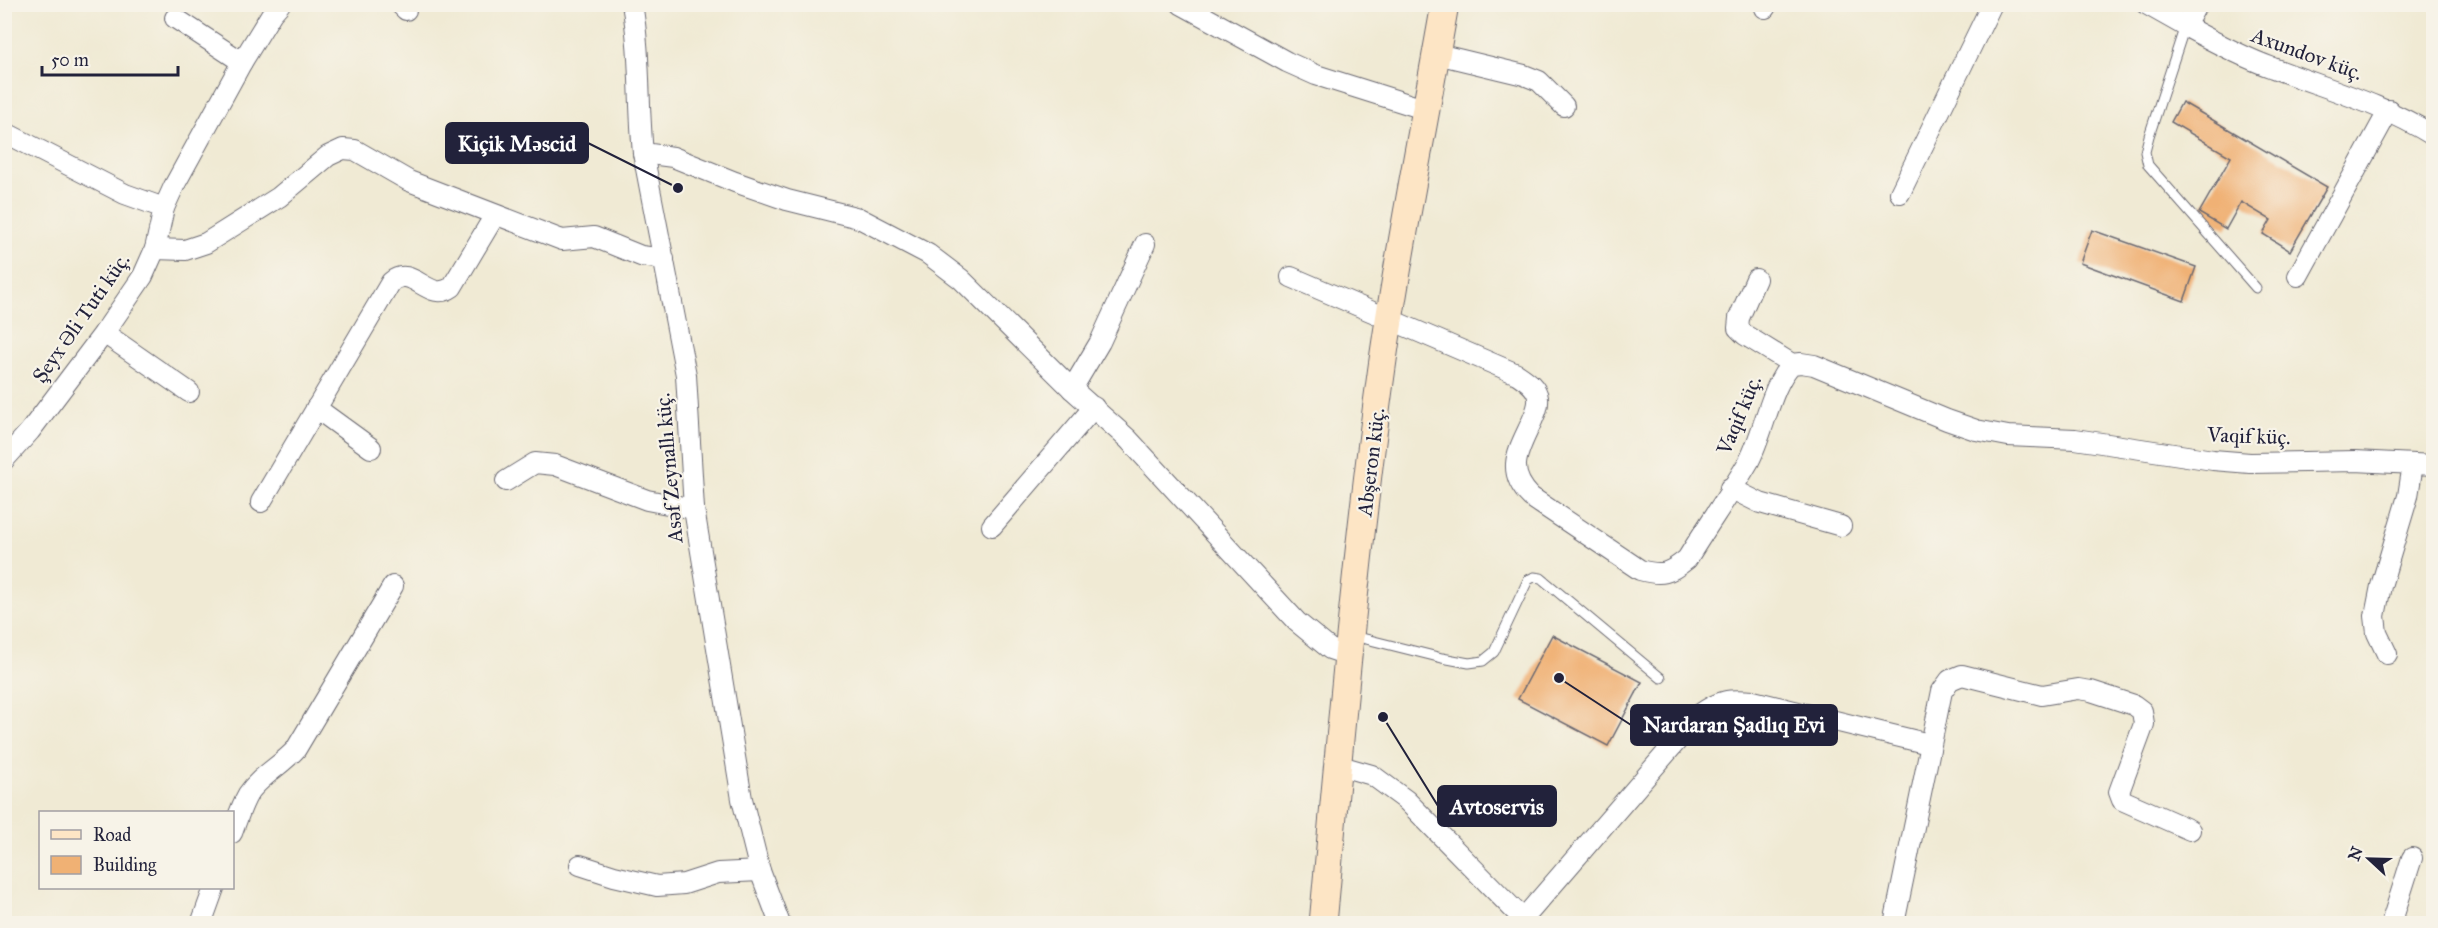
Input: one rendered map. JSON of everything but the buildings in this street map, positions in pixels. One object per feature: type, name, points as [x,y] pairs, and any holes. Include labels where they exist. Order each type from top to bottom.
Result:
[{"type":"main road","name":"Abşeron küç.","points":[[1323,924],[1349,645],[1389,318],[1445,4]]},
{"type":"street","name":"Şeyx Əli Tuti küç.","points":[[4,460],[30,431],[104,333],[143,276],[155,249],[164,208],[242,62],[280,4]]},
{"type":"street","name":"Asəf Zeynallı küç.","points":[[632,4],[636,28],[639,116],[643,153],[686,375],[694,509],[742,799],[760,871],[780,924]]},
{"type":"street","points":[[1182,4],[1287,62],[1316,75],[1427,110]]},
{"type":"street","points":[[1900,193],[1992,4]]},
{"type":"street","name":"Axundov küç.","points":[[2146,4],[2185,27],[2241,55],[2389,110],[2433,136]]},
{"type":"street","points":[[2185,27],[2197,4]]},
{"type":"street","points":[[175,18],[242,62]]},
{"type":"street","points":[[1437,54],[1524,75],[1539,81],[1564,106]]},
{"type":"street","points":[[2298,276],[2389,110]]},
{"type":"street","points":[[8,134],[125,194],[164,208]]},
{"type":"street","points":[[155,249],[185,250],[206,243],[279,197],[328,156],[343,148],[355,150],[409,182],[562,240],[594,237],[640,256],[664,260]]},
{"type":"street","points":[[643,153],[673,156],[735,182],[787,200],[859,218],[928,254],[961,279],[1072,389],[1128,439],[1297,622],[1330,649],[1349,645]]},
{"type":"street","points":[[261,502],[391,282],[397,276],[404,275],[439,293],[446,292],[452,287],[495,215]]},
{"type":"street","points":[[1072,389],[1100,342],[1145,244]]},
{"type":"street","points":[[1291,277],[1389,318]]},
{"type":"street","points":[[1756,279],[1739,318],[1738,328],[1745,335],[1792,364]]},
{"type":"street","name":"Vaqif küç.","points":[[1389,318],[1517,374],[1532,384],[1538,397],[1537,410],[1515,463],[1516,475],[1521,486],[1531,497],[1640,570],[1656,574],[1672,571],[1687,559],[1748,461],[1760,437],[1780,380],[1792,364],[1814,365],[1947,420],[1976,430],[2008,436],[2075,439],[2222,461],[2250,463],[2355,461],[2433,465]]},
{"type":"street","points":[[104,333],[189,392]]},
{"type":"street","points":[[992,526],[1094,407]]},
{"type":"street","points":[[316,408],[371,448]]},
{"type":"street","points":[[506,481],[535,463],[555,465],[647,500],[694,509]]},
{"type":"street","points":[[2387,654],[2377,633],[2375,616],[2381,586],[2408,496],[2413,464]]},
{"type":"street","points":[[1730,488],[1760,502],[1841,526]]},
{"type":"street","points":[[234,828],[249,794],[257,784],[284,763],[296,749],[393,586]]},
{"type":"street","points":[[1894,924],[1929,744],[1942,691],[1950,680],[1962,675],[2043,695],[2078,689],[2091,691],[2134,705],[2142,711],[2144,724],[2120,792],[2122,800],[2190,830]]},
{"type":"street","points":[[1337,765],[1372,775],[1406,800],[1526,921],[1700,714],[1716,703],[1731,699],[1753,701],[1929,744]]},
{"type":"street","points":[[2391,924],[2412,858]]},
{"type":"street","points":[[580,866],[657,885],[684,884],[718,873],[760,871]]},
{"type":"street","points":[[201,924],[214,889]]},
{"type":"lane","points":[[2185,27],[2149,136],[2145,152],[2148,165],[2256,288]]},
{"type":"lane","points":[[1349,645],[1469,663],[1483,661],[1494,652],[1528,580],[1534,577],[1541,578],[1661,678]]},
{"type":"place","name":"Kiçik Məscid","points":[[678,188]]},
{"type":"place","name":"Nardaran Şadlıq Evi","points":[[1559,678]]},
{"type":"place","name":"Avtoservis","points":[[1383,717]]}]
